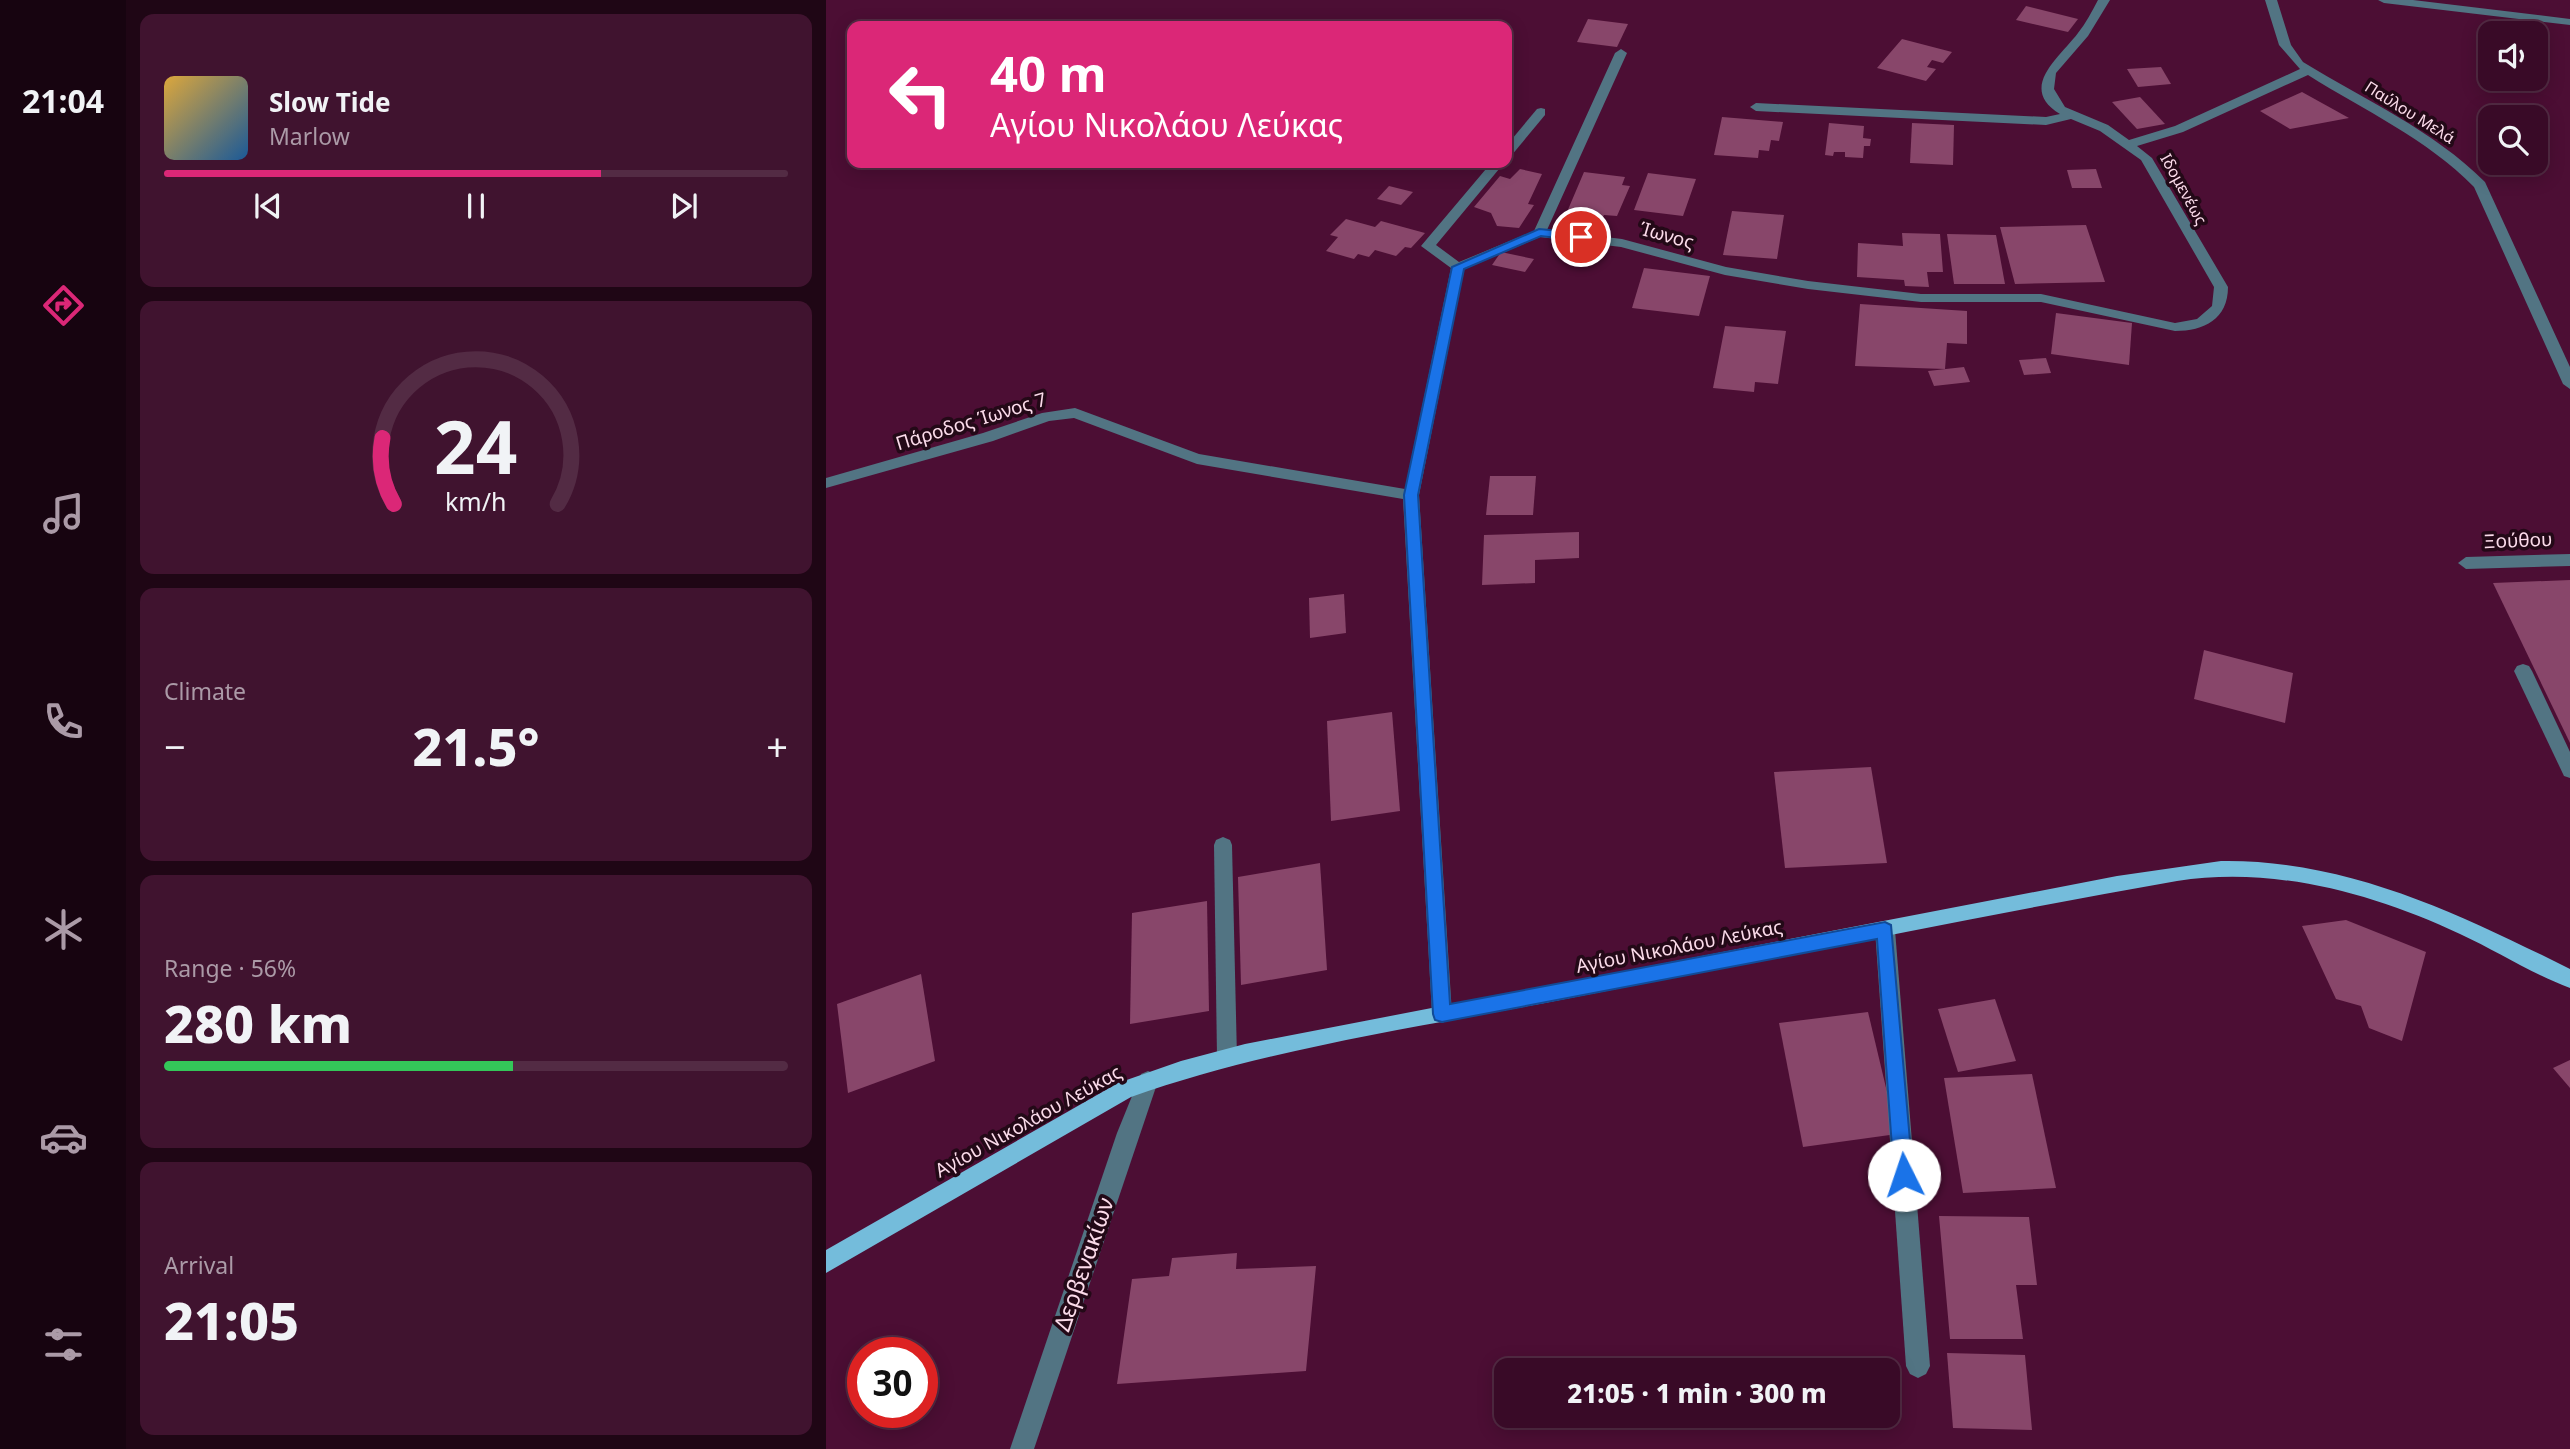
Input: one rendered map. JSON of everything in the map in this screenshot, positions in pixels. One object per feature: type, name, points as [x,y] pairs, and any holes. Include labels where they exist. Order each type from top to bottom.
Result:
[{"type":"main road","name":"Αγίου Νικολάου Λεύκας","points":[[826,1262],[1071,1120],[1148,1081],[1227,1058],[1442,1014],[2131,881],[2214,868],[2257,869],[2330,879],[2409,901],[2463,924],[2570,979]]},
{"type":"street","name":"Ιδομενέως","points":[[2104,0],[2084,34],[2050,74],[2048,89],[2050,98],[2061,110],[2094,123],[2129,144],[2146,158],[2221,286],[2222,299],[2216,315],[2188,327],[2158,324]]},
{"type":"street","name":"Παύλου Μελά","points":[[2271,0],[2277,26],[2289,53],[2308,70],[2442,152],[2480,185],[2570,384]]},
{"type":"street","points":[[2384,0],[2570,22]]},
{"type":"street","points":[[1539,233],[1622,53]]},
{"type":"street","points":[[2129,144],[2179,129],[2308,70]]},
{"type":"street","points":[[1756,107],[2046,121],[2072,115]]},
{"type":"street","points":[[1512,147],[1541,112]]},
{"type":"street","points":[[1442,1014],[1411,495],[1458,267],[1428,246],[1494,168]]},
{"type":"street","name":"Ίωνος","points":[[1458,267],[1539,233],[1622,243],[1707,266],[1794,284],[1921,298],[2041,298],[2096,308],[2158,324]]},
{"type":"street","name":"Πάροδος Ίωνος 7","points":[[826,483],[988,437],[1047,416],[1078,413],[1197,459],[1411,495]]},
{"type":"street","name":"Ξούθου","points":[[2466,563],[2570,559]]},
{"type":"street","points":[[2523,671],[2570,771]]},
{"type":"street","points":[[1223,845],[1227,1058]]},
{"type":"street","points":[[1885,930],[1918,1366]]},
{"type":"street","name":"Δερβενακίων","points":[[1022,1449],[1148,1081]]},
{"type":"building","points":[[2026,6],[2078,19],[2068,32],[2016,20]]},
{"type":"building","points":[[1588,19],[1628,24],[1617,47],[1577,42]]},
{"type":"building","points":[[1902,39],[1952,52],[1943,63],[1932,60],[1927,67],[1936,69],[1926,81],[1877,68]]},
{"type":"building","points":[[2161,67],[2171,84],[2138,87],[2127,69]]},
{"type":"building","points":[[2302,92],[2349,118],[2290,129],[2260,111]]},
{"type":"building","points":[[2140,97],[2165,124],[2137,129],[2112,102]]},
{"type":"building","points":[[1722,117],[1783,122],[1779,141],[1771,140],[1769,151],[1759,150],[1758,158],[1714,155]]},
{"type":"building","points":[[1829,123],[1864,126],[1863,138],[1871,139],[1870,146],[1864,146],[1863,158],[1845,157],[1845,152],[1834,152],[1833,156],[1825,155]]},
{"type":"building","points":[[1912,123],[1954,125],[1953,165],[1910,163]]},
{"type":"building","points":[[1520,169],[1542,174],[1528,204],[1534,205],[1519,228],[1497,226],[1491,213],[1474,207],[1500,176],[1510,179]]},
{"type":"building","points":[[2096,169],[2102,188],[2072,188],[2067,170]]},
{"type":"building","points":[[1584,172],[1625,177],[1622,185],[1630,186],[1617,216],[1604,215],[1600,224],[1564,219]]},
{"type":"building","points":[[1648,173],[1696,179],[1683,216],[1634,210]]},
{"type":"building","points":[[1389,186],[1413,192],[1401,205],[1377,199]]},
{"type":"building","points":[[1732,211],[1784,215],[1777,259],[1723,255]]},
{"type":"building","points":[[1346,219],[1375,227],[1381,221],[1425,233],[1411,248],[1405,247],[1396,256],[1375,250],[1369,257],[1358,254],[1354,259],[1326,251],[1338,237],[1330,235]]},
{"type":"building","points":[[2086,225],[2105,282],[2015,284],[2000,227]]},
{"type":"building","points":[[1902,233],[1940,234],[1943,272],[1927,272],[1929,287],[1905,286],[1904,280],[1857,277],[1858,243],[1903,246]]},
{"type":"building","points":[[1947,234],[1996,235],[2005,284],[1954,284]]},
{"type":"building","points":[[1501,252],[1534,259],[1525,272],[1492,265]]},
{"type":"building","points":[[1644,268],[1710,276],[1699,316],[1632,308]]},
{"type":"building","points":[[1860,304],[1967,311],[1967,344],[1947,343],[1945,369],[1855,366]]},
{"type":"building","points":[[2056,313],[2132,323],[2129,365],[2051,354]]},
{"type":"building","points":[[1725,326],[1786,331],[1778,384],[1755,382],[1754,392],[1713,388]]},
{"type":"building","points":[[2046,358],[2051,373],[2024,375],[2019,360]]},
{"type":"building","points":[[1964,367],[1970,382],[1934,386],[1928,371]]},
{"type":"building","points":[[1490,476],[1536,476],[1533,515],[1486,515]]},
{"type":"building","points":[[1579,532],[1579,558],[1535,560],[1535,583],[1482,585],[1484,535]]},
{"type":"building","points":[[2570,580],[2570,743],[2493,583]]},
{"type":"building","points":[[1344,594],[1346,633],[1310,638],[1309,598]]},
{"type":"building","points":[[2204,650],[2293,673],[2285,723],[2194,699]]},
{"type":"building","points":[[1392,712],[1400,811],[1331,821],[1327,721]]},
{"type":"building","points":[[1871,767],[1887,863],[1785,868],[1774,772]]},
{"type":"building","points":[[1320,863],[1327,970],[1241,985],[1238,877]]},
{"type":"building","points":[[1207,901],[1209,1011],[1130,1024],[1132,913]]},
{"type":"building","points":[[2346,920],[2426,952],[2402,1041],[2369,1028],[2361,1006],[2336,999],[2302,926]]},
{"type":"building","points":[[921,974],[935,1061],[848,1093],[837,1004]]},
{"type":"building","points":[[1995,999],[2016,1061],[1958,1072],[1938,1009]]},
{"type":"building","points":[[1868,1012],[1897,1134],[1803,1147],[1779,1023]]},
{"type":"building","points":[[2570,1060],[2570,1088],[2553,1068]]},
{"type":"building","points":[[2032,1074],[2056,1188],[1963,1193],[1944,1078]]},
{"type":"building","points":[[1939,1216],[2029,1217],[2037,1285],[2016,1285],[2023,1339],[1950,1339]]},
{"type":"building","points":[[1237,1253],[1236,1269],[1316,1266],[1306,1371],[1117,1384],[1132,1279],[1169,1276],[1172,1258]]},
{"type":"building","points":[[1947,1353],[2025,1355],[2032,1430],[1953,1428]]},
{"type":"route","points":[[1581,237],[1539,233],[1458,267],[1411,495],[1442,1014],[1885,930],[1904,1175]]}]
